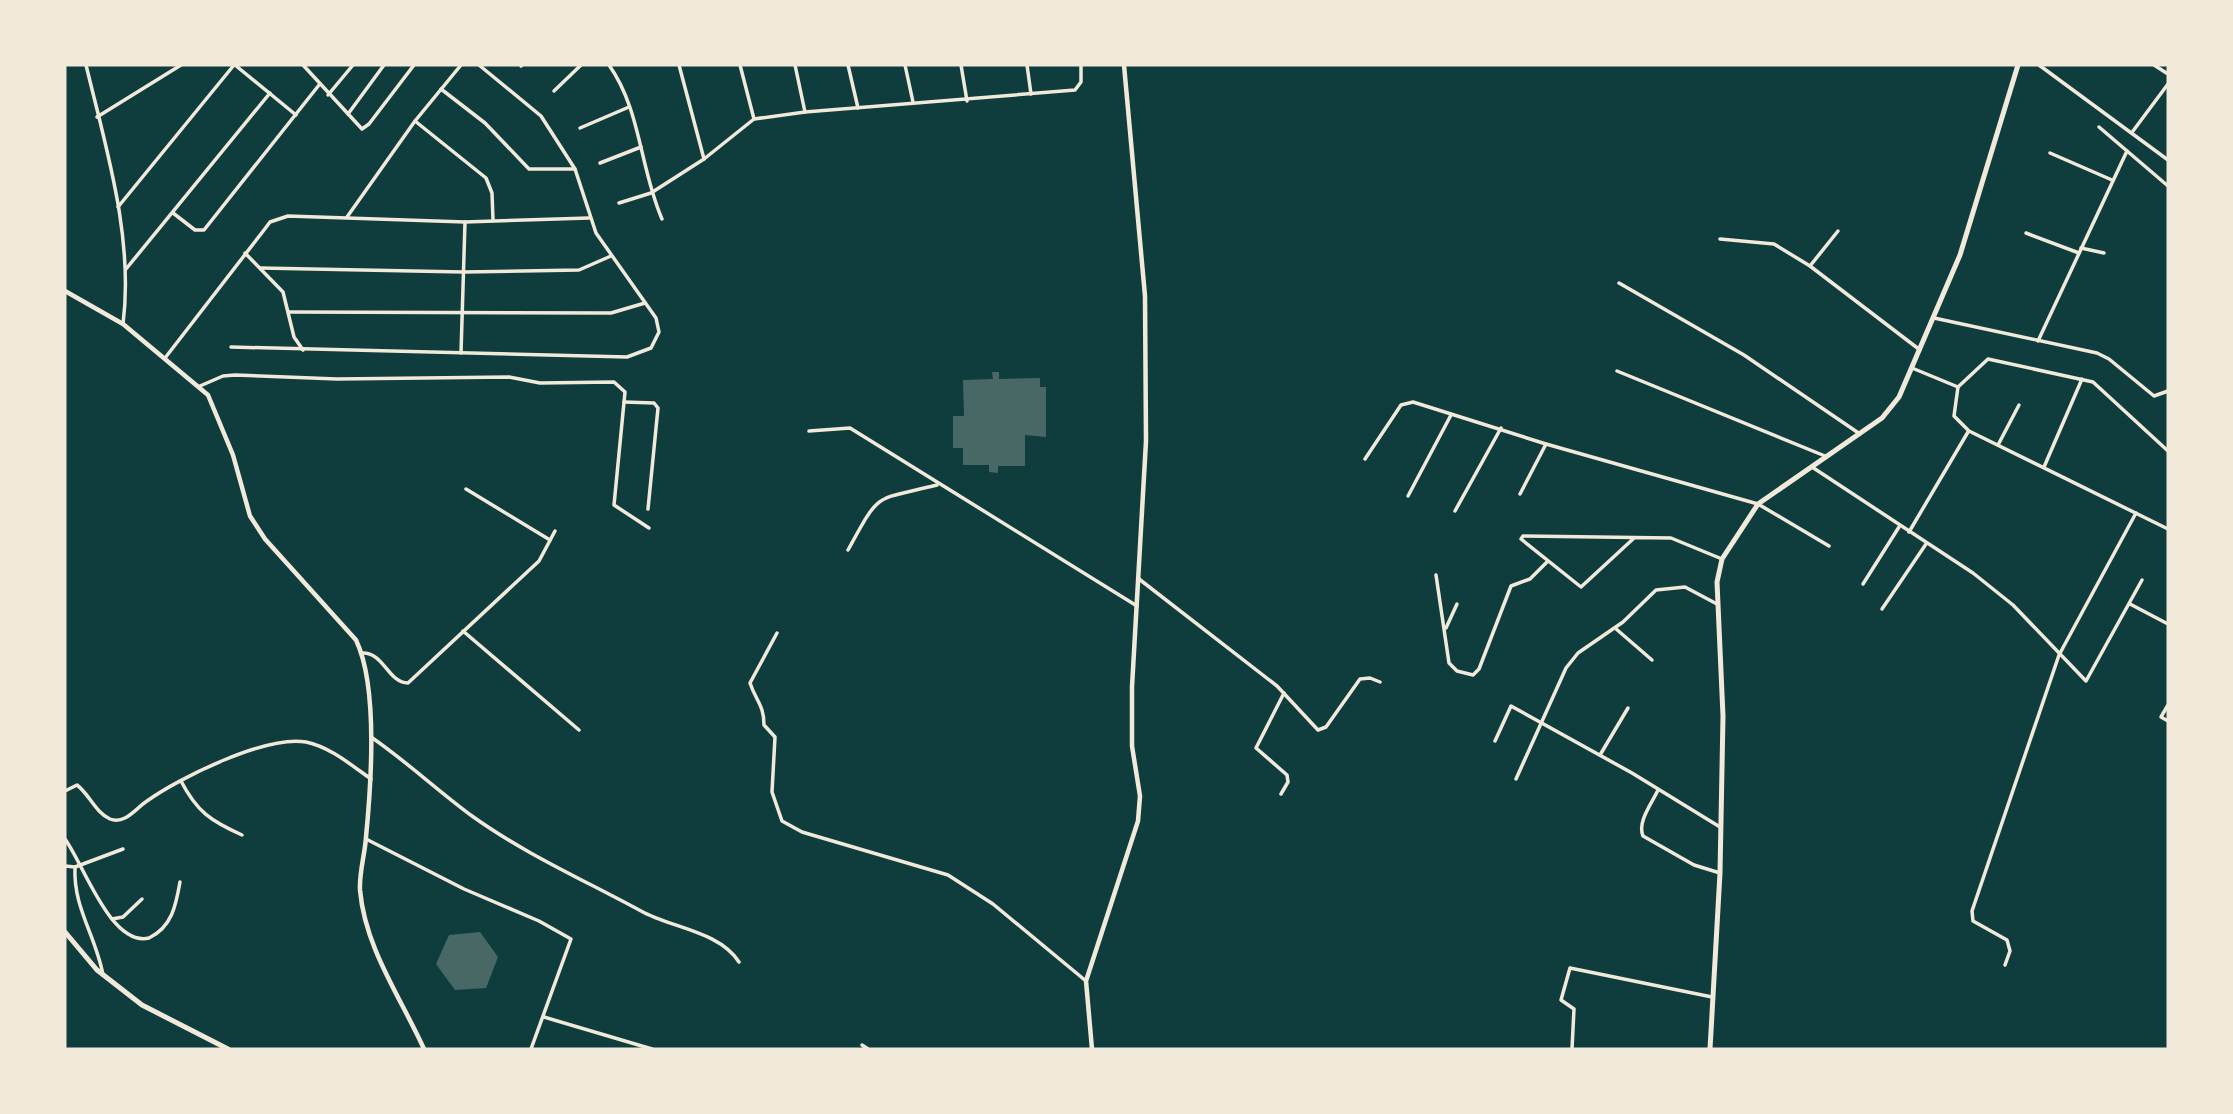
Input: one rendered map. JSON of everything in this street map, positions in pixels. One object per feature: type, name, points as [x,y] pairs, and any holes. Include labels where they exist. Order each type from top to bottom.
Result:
[{"type":"main road","points":[[1710,1049],[1720,873],[1723,716],[1717,604],[1722,559],[1758,504],[1882,418],[1899,397],[1960,255],[2018,65]]},
{"type":"main road","points":[[65,932],[103,975],[142,1005],[228,1049]]},
{"type":"street","points":[[92,65],[86,66],[118,207],[126,269],[128,293],[123,324]]},
{"type":"street","points":[[97,117],[181,65]]},
{"type":"street","points":[[118,207],[234,65],[296,115]]},
{"type":"street","points":[[304,65],[358,128],[364,129],[414,65]]},
{"type":"street","points":[[328,95],[353,65]]},
{"type":"street","points":[[347,115],[384,65]]},
{"type":"street","points":[[346,217],[415,121],[461,65]]},
{"type":"street","points":[[231,347],[626,357],[643,353],[657,342],[659,332],[656,318],[611,256],[590,218],[575,169],[541,116],[479,65]]},
{"type":"street","points":[[554,91],[580,65]]},
{"type":"street","points":[[609,65],[620,80],[641,147],[651,193],[663,219]]},
{"type":"street","points":[[679,65],[704,159]]},
{"type":"street","points":[[740,65],[754,119]]},
{"type":"street","points":[[795,65],[805,112]]},
{"type":"street","points":[[848,65],[858,108]]},
{"type":"street","points":[[905,65],[913,102]]},
{"type":"street","points":[[961,65],[967,101]]},
{"type":"street","points":[[1027,65],[1031,94]]},
{"type":"street","points":[[619,203],[651,193],[704,159],[754,119],[913,102],[967,101],[1075,90],[1082,77],[1081,65]]},
{"type":"street","points":[[1092,1049],[1086,981],[1138,821],[1140,796],[1132,746],[1139,520],[1146,441],[1145,296],[1124,65]]},
{"type":"street","points":[[2039,65],[2133,131],[2168,160]]},
{"type":"street","points":[[2154,65],[2168,74]]},
{"type":"street","points":[[2133,131],[2168,84]]},
{"type":"street","points":[[173,213],[195,230],[204,230],[319,85]]},
{"type":"street","points":[[440,89],[485,123],[529,169],[575,169]]},
{"type":"street","points":[[126,269],[270,93]]},
{"type":"street","points":[[580,128],[629,107]]},
{"type":"street","points":[[415,121],[486,178],[492,193],[494,221]]},
{"type":"street","points":[[2099,127],[2168,186]]},
{"type":"street","points":[[600,163],[641,147]]},
{"type":"street","points":[[2038,341],[2127,151]]},
{"type":"street","points":[[2050,153],[2112,180]]},
{"type":"street","points":[[165,358],[245,253],[270,222],[276,219],[346,217],[465,222],[590,218]]},
{"type":"street","points":[[461,353],[465,222]]},
{"type":"street","points":[[1810,267],[1838,231]]},
{"type":"street","points":[[2026,233],[2080,250],[2104,253]]},
{"type":"street","points":[[1720,239],[1774,244],[1810,267],[1920,350]]},
{"type":"street","points":[[245,253],[283,292],[294,337],[303,350]]},
{"type":"street","points":[[260,268],[464,272],[579,270],[611,256]]},
{"type":"street","points":[[1619,283],[1744,355],[1860,434]]},
{"type":"street","points":[[65,291],[123,324],[200,386],[214,404],[250,516],[265,539],[356,640],[362,653],[371,737],[371,779],[360,887],[368,926],[397,997],[424,1049]]},
{"type":"street","points":[[289,312],[611,313],[645,303]]},
{"type":"street","points":[[1934,318],[1988,327],[2104,356],[2154,396],[2168,391]]},
{"type":"street","points":[[2168,451],[2103,388],[2082,379],[1988,359],[1958,387],[1954,416],[1969,431],[2168,528]]},
{"type":"street","points":[[1912,368],[1958,387]]},
{"type":"street","points":[[1617,371],[1826,456]]},
{"type":"street","points":[[200,386],[223,376],[337,379],[509,377],[540,383],[614,382],[625,391],[614,505],[649,528]]},
{"type":"street","points":[[2043,468],[2082,379]]},
{"type":"street","points":[[624,402],[654,403],[658,408],[648,509]]},
{"type":"street","points":[[1365,458],[1403,403],[1413,402],[1546,444],[1758,504],[1829,545]]},
{"type":"street","points":[[1998,445],[2019,405]]},
{"type":"street","points":[[1408,496],[1452,414]]},
{"type":"street","points":[[809,431],[850,428],[1137,606]]},
{"type":"street","points":[[1455,511],[1501,428]]},
{"type":"street","points":[[1909,532],[1969,431]]},
{"type":"street","points":[[1521,494],[1546,444]]},
{"type":"street","points":[[1812,467],[1973,573],[2013,605],[2077,674],[2089,680],[2142,580]]},
{"type":"street","points":[[848,550],[878,500],[939,485]]},
{"type":"street","points":[[466,488],[550,540]]},
{"type":"street","points":[[2005,965],[2010,951],[2007,940],[1973,920],[1972,911],[2059,654],[2136,513]]},
{"type":"street","points":[[1863,584],[1899,526]]},
{"type":"street","points":[[362,653],[376,656],[406,684],[539,561],[555,531]]},
{"type":"street","points":[[1633,539],[1581,587],[1521,541],[1521,537],[1671,538],[1722,559]]},
{"type":"street","points":[[1882,609],[1927,543]]},
{"type":"street","points":[[1436,575],[1449,663],[1457,671],[1473,675],[1479,669],[1511,586],[1530,579],[1547,562]]},
{"type":"street","points":[[1139,579],[1284,693],[1313,726],[1322,730],[1360,679],[1370,678],[1380,682]]},
{"type":"street","points":[[1516,779],[1571,661],[1615,628],[1656,590],[1685,587],[1717,604]]},
{"type":"street","points":[[2129,603],[2168,624]]},
{"type":"street","points":[[1445,629],[1457,604]]},
{"type":"street","points":[[1615,628],[1652,660]]},
{"type":"street","points":[[463,631],[579,730]]},
{"type":"street","points":[[777,634],[751,683],[754,695],[764,708],[764,725],[775,737],[772,792],[782,821],[802,832],[947,875],[993,904],[1086,981]]},
{"type":"street","points":[[1281,794],[1287,782],[1287,775],[1256,748],[1284,693]]},
{"type":"street","points":[[2168,705],[2161,717],[2168,721]]},
{"type":"street","points":[[1495,741],[1511,706],[1600,755],[1720,827]]},
{"type":"street","points":[[1600,755],[1628,708]]},
{"type":"street","points":[[371,737],[415,768],[472,816],[534,856],[643,913],[723,944],[739,962]]},
{"type":"street","points":[[65,791],[74,785],[79,787],[103,814],[118,821],[181,781],[264,747],[290,740],[320,746],[371,779]]},
{"type":"street","points":[[181,781],[192,803],[203,813],[242,835]]},
{"type":"street","points":[[1658,790],[1643,820],[1643,836],[1694,865],[1720,873]]},
{"type":"street","points":[[65,838],[120,931],[134,938],[142,939],[157,934],[172,915],[180,882]]},
{"type":"street","points":[[366,839],[464,889],[539,921],[571,939],[531,1049]]},
{"type":"street","points":[[65,866],[75,867],[124,849]]},
{"type":"street","points":[[75,867],[78,905],[97,949],[103,975]]},
{"type":"street","points":[[112,919],[123,918],[142,899]]},
{"type":"street","points":[[1572,1049],[1574,1009],[1561,1000],[1570,968],[1714,997]]},
{"type":"street","points":[[544,1017],[652,1049]]},
{"type":"street","points":[[862,1045],[868,1049]]},
{"type":"building","points":[[992,372],[999,372],[999,379],[1040,378],[1040,387],[1046,387],[1046,437],[1025,435],[1025,466],[998,466],[998,473],[989,472],[989,465],[963,465],[963,448],[953,448],[953,416],[964,416],[963,380],[993,379]]},
{"type":"building","points":[[480,932],[498,957],[486,988],[455,990],[436,964],[449,935]]}]
